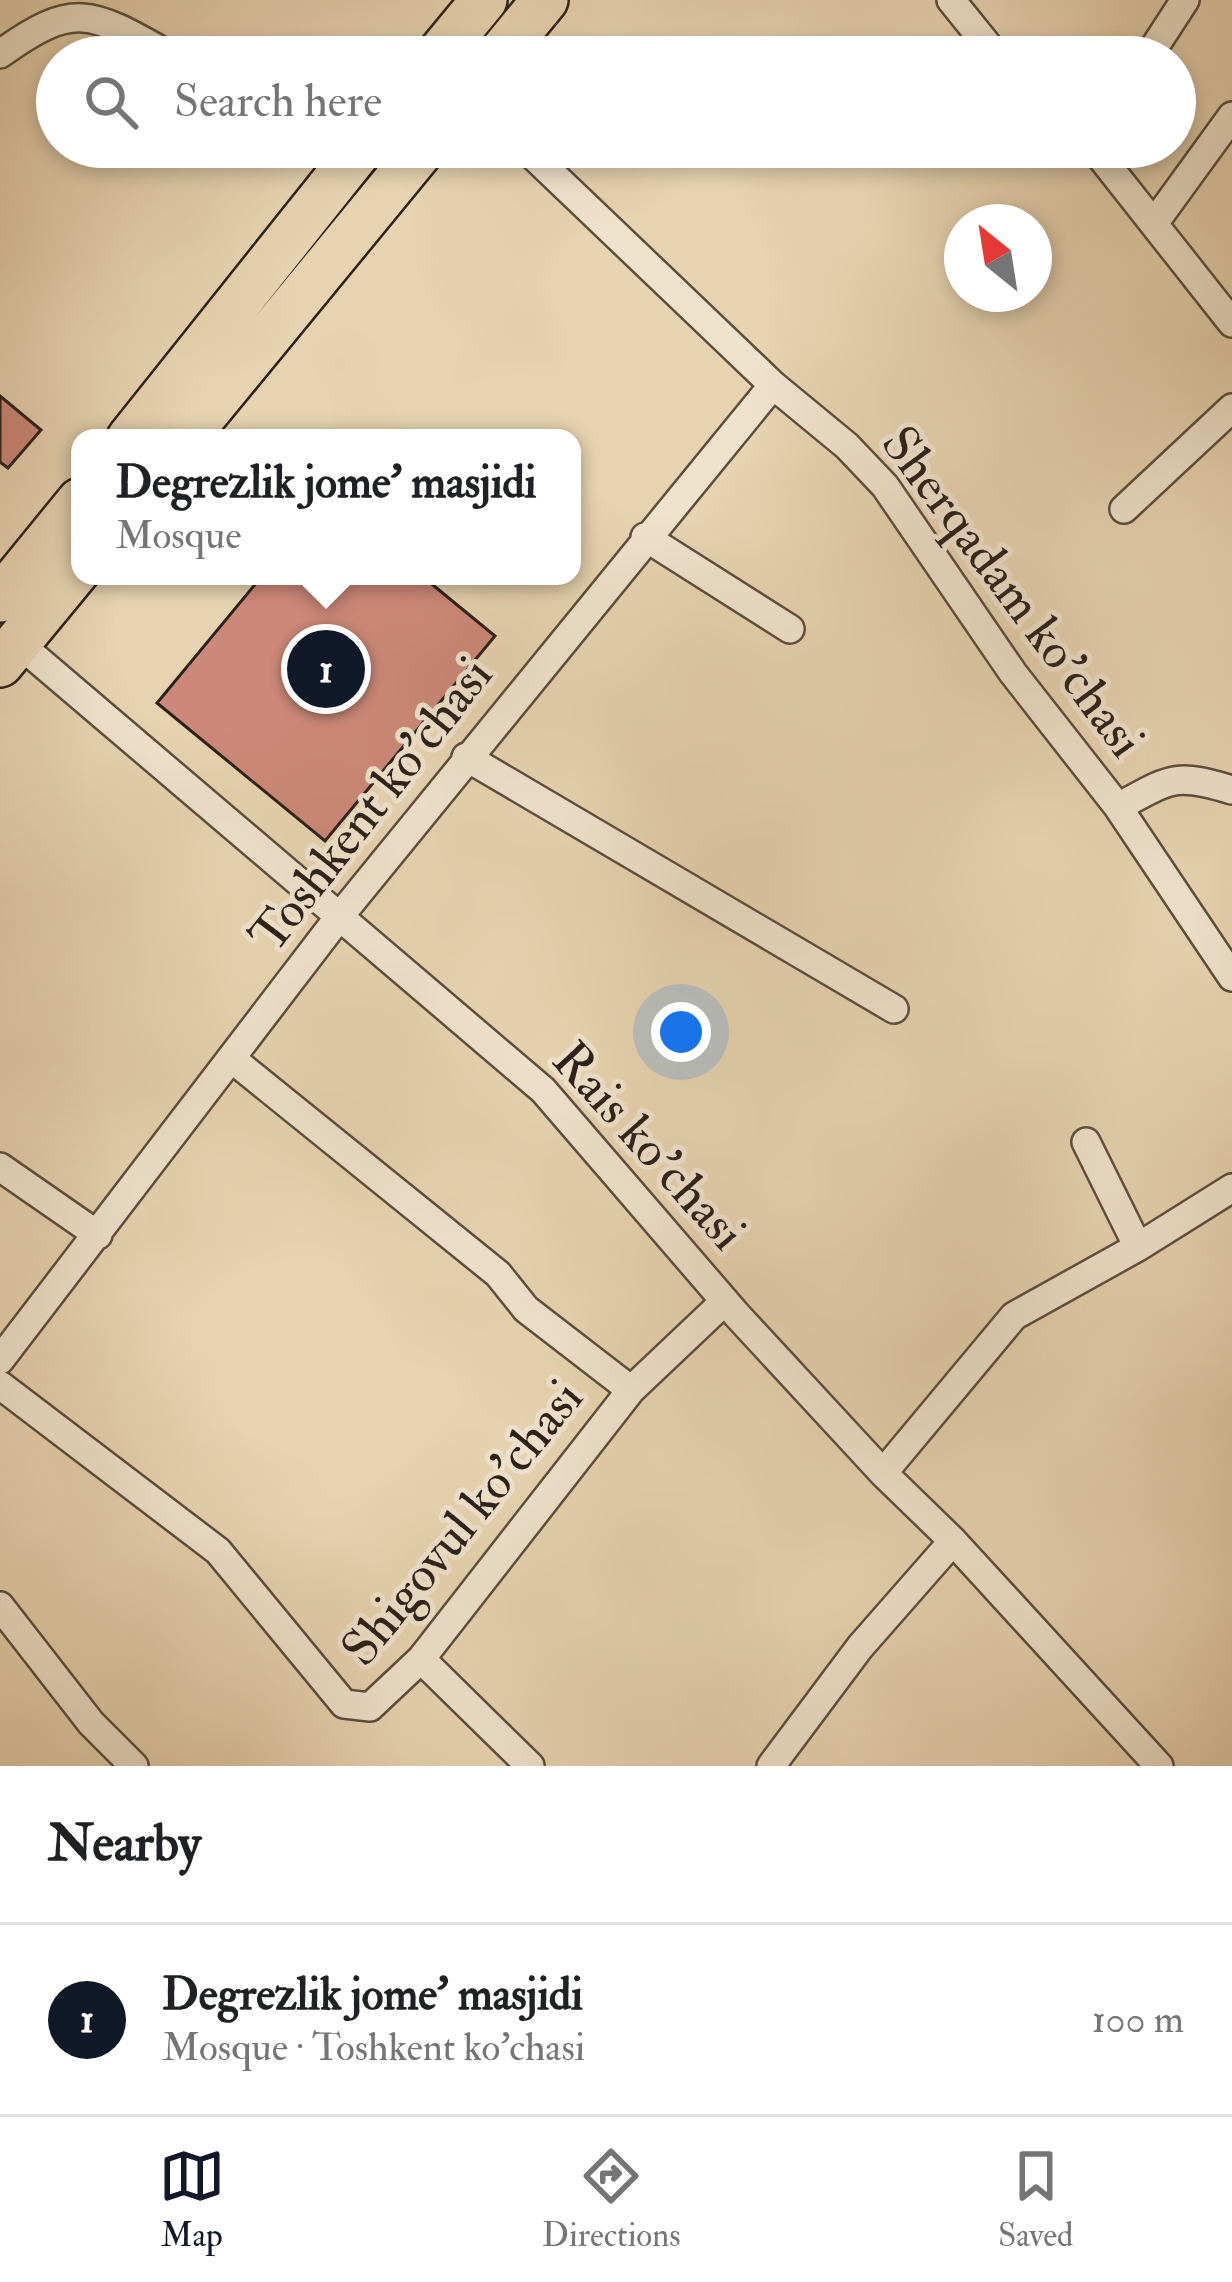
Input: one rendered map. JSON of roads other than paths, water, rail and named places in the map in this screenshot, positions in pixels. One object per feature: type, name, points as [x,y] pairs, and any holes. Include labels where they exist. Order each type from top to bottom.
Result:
[{"type":"main road","points":[[515,36],[545,0]]},
{"type":"main road","points":[[452,36],[476,3]]},
{"type":"main road","points":[[137,429],[333,168]]},
{"type":"main road","points":[[192,429],[407,168]]},
{"type":"main road","points":[[0,599],[71,512]]},
{"type":"main road","points":[[9,653],[71,578]]},
{"type":"street","points":[[951,0],[980,36]]},
{"type":"street","points":[[1162,36],[1185,0]]},
{"type":"street","points":[[0,55],[24,20],[57,8],[87,8],[136,36]]},
{"type":"street","points":[[1196,166],[1232,116]]},
{"type":"street","name":"Sherqadam ko'chasi","points":[[546,168],[885,486],[1013,673],[1118,807],[1232,977]]},
{"type":"street","points":[[1110,168],[1232,323]]},
{"type":"street","points":[[1155,223],[1195,168]]},
{"type":"street","name":"Toshkent ko'chasi","points":[[0,1360],[339,917],[773,385]]},
{"type":"street","points":[[1124,509],[1232,408]]},
{"type":"street","points":[[645,537],[790,629]]},
{"type":"street","name":"Rais ko'chasi","points":[[9,653],[339,917],[542,1090],[725,1301],[1159,1766]]},
{"type":"street","points":[[466,757],[893,1009]]},
{"type":"street","points":[[1118,807],[1188,776],[1232,790]]},
{"type":"street","points":[[232,1059],[498,1274],[526,1309],[631,1390]]},
{"type":"street","points":[[1086,1142],[1138,1247]]},
{"type":"street","points":[[0,1167],[98,1235]]},
{"type":"street","points":[[883,1473],[1014,1316],[1232,1188]]},
{"type":"street","name":"Shigovul ko'chasi","points":[[0,1385],[218,1551],[344,1704],[370,1707],[421,1659],[631,1390],[725,1301]]},
{"type":"street","points":[[771,1766],[860,1647],[953,1541]]},
{"type":"street","points":[[0,1606],[91,1723],[134,1766]]},
{"type":"street","points":[[421,1659],[530,1766]]},
{"type":"place","name":"Degrezlik jome' masjidi","points":[[326,669]]}]
